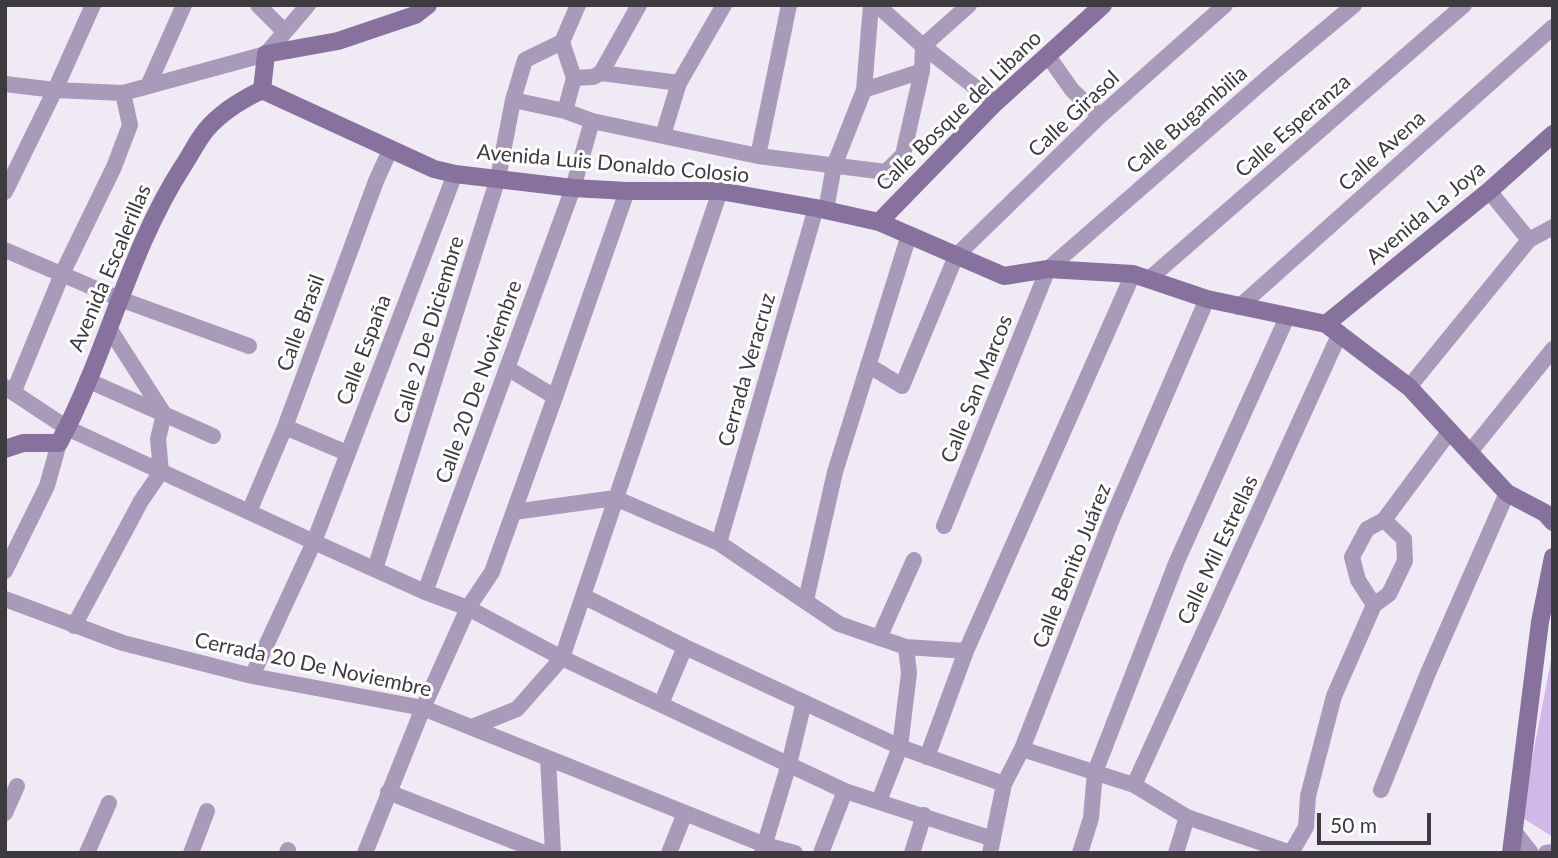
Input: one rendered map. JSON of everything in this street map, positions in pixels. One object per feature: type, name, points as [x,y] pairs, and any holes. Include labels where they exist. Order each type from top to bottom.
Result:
[{"type":"main road","points":[[262,90],[266,54],[338,41],[415,15],[428,5]]},
{"type":"main road","name":"Calle Bosque del Libano","points":[[879,222],[995,103],[1103,5]]},
{"type":"main road","name":"Avenida Luis Donaldo Colosio","points":[[262,90],[434,169],[455,174],[573,188],[720,191],[879,222],[1004,276],[1048,269],[1141,276],[1207,299],[1288,315],[1333,329],[1409,387],[1507,493],[1550,512]]},
{"type":"main road","name":"Avenida Escalerillas","points":[[63,435],[170,187],[206,130],[236,103],[262,90]]},
{"type":"main road","name":"Avenida La Joya","points":[[1333,329],[1553,134]]},
{"type":"main road","points":[[5,449],[63,435]]},
{"type":"main road","points":[[1511,853],[1540,622],[1553,557]]},
{"type":"street","points":[[5,192],[93,5]]},
{"type":"street","points":[[148,86],[184,5]]},
{"type":"street","points":[[258,5],[285,32]]},
{"type":"street","points":[[5,84],[55,90],[123,93],[266,54],[308,5]]},
{"type":"street","points":[[565,111],[574,78],[562,42],[578,5]]},
{"type":"street","points":[[601,73],[639,5]]},
{"type":"street","points":[[663,135],[679,83],[724,5]]},
{"type":"street","points":[[758,156],[789,5]]},
{"type":"street","name":"Cerrada Veracruz","points":[[719,543],[834,166],[864,90],[871,5]]},
{"type":"street","points":[[877,5],[923,46],[995,103]]},
{"type":"street","points":[[513,100],[565,111],[592,121],[758,156],[886,172],[903,155],[922,71],[923,46],[969,5]]},
{"type":"street","name":"Calle Girasol","points":[[956,257],[1100,116],[1225,5]]},
{"type":"street","name":"Calle Bugambilia","points":[[1048,269],[1354,5]]},
{"type":"street","name":"Calle Esperanza","points":[[1141,276],[1464,5]]},
{"type":"street","name":"Calle Avena","points":[[1239,307],[1553,27]]},
{"type":"street","name":"Calle 2 De Diciembre","points":[[375,569],[498,178],[513,100],[525,60],[562,42]]},
{"type":"street","points":[[1048,56],[1072,90],[1100,116]]},
{"type":"street","points":[[864,90],[922,71]]},
{"type":"street","points":[[574,78],[593,77],[601,73],[679,83]]},
{"type":"street","points":[[123,93],[130,125],[114,167],[10,389],[63,435],[161,472],[425,592],[468,608],[562,658],[845,790],[924,815],[991,846]]},
{"type":"street","name":"Calle 20 De Noviembre","points":[[425,592],[573,188],[592,121]]},
{"type":"street","name":"Calle Brasil","points":[[249,512],[285,427],[376,181],[391,148]]},
{"type":"street","name":"Calle España","points":[[252,677],[314,542],[455,174]]},
{"type":"street","points":[[365,853],[423,708],[468,608],[492,572],[626,191]]},
{"type":"street","points":[[472,727],[517,709],[562,658],[720,191]]},
{"type":"street","points":[[1489,191],[1529,240]]},
{"type":"street","points":[[1409,387],[1529,240],[1553,227]]},
{"type":"street","points":[[807,600],[835,472],[909,234]]},
{"type":"street","points":[[5,250],[120,299],[249,346]]},
{"type":"street","points":[[868,365],[902,386],[956,257]]},
{"type":"street","name":"Calle San Marcos","points":[[944,526],[1048,269]]},
{"type":"street","points":[[927,757],[966,651],[1141,276]]},
{"type":"street","name":"Calle Benito Juárez","points":[[991,846],[1004,784],[1022,749],[1112,519],[1207,299]]},
{"type":"street","points":[[1080,853],[1091,818],[1095,772],[1177,561],[1288,315]]},
{"type":"street","points":[[74,626],[141,501],[161,472],[158,439],[164,414],[109,328]]},
{"type":"street","name":"Calle Mil Estrellas","points":[[1134,785],[1333,329]]},
{"type":"street","points":[[1470,452],[1553,349]]},
{"type":"street","points":[[507,368],[555,397]]},
{"type":"street","points":[[87,380],[213,436]]},
{"type":"street","points":[[285,427],[347,453]]},
{"type":"street","points":[[1374,605],[1358,580],[1352,557],[1367,529],[1384,520],[1450,431]]},
{"type":"street","points":[[5,571],[47,486],[63,435]]},
{"type":"street","points":[[1381,790],[1428,673],[1507,493]]},
{"type":"street","points":[[514,512],[615,498],[719,543],[839,624],[906,648],[966,651]]},
{"type":"street","points":[[1022,749],[1134,785],[1187,817],[1291,853],[1306,827],[1308,796],[1334,696],[1374,605],[1389,594],[1405,561],[1404,539],[1384,520]]},
{"type":"street","points":[[879,638],[914,560]]},
{"type":"street","points":[[583,596],[685,647],[900,747],[1004,784]]},
{"type":"street","name":"Cerrada 20 De Noviembre","points":[[5,598],[123,643],[252,677],[423,708],[685,813],[763,849],[795,853]]},
{"type":"street","points":[[661,704],[685,647]]},
{"type":"street","points":[[879,801],[900,747],[909,673],[906,648]]},
{"type":"street","points":[[763,849],[789,764],[804,702]]},
{"type":"street","points":[[548,758],[553,853]]},
{"type":"street","points":[[5,813],[17,786]]},
{"type":"street","points":[[821,853],[845,790]]},
{"type":"street","points":[[388,792],[544,853]]},
{"type":"street","points":[[87,853],[109,803]]},
{"type":"street","points":[[191,853],[207,811]]},
{"type":"street","points":[[669,853],[685,813]]},
{"type":"street","points":[[912,853],[924,815]]},
{"type":"street","points":[[1176,853],[1187,817]]},
{"type":"street","points":[[1513,831],[1531,853]]},
{"type":"street","points":[[1546,853],[1553,852]]},
{"type":"shaded area","points":[[1553,650],[1553,837],[1521,817]]}]
